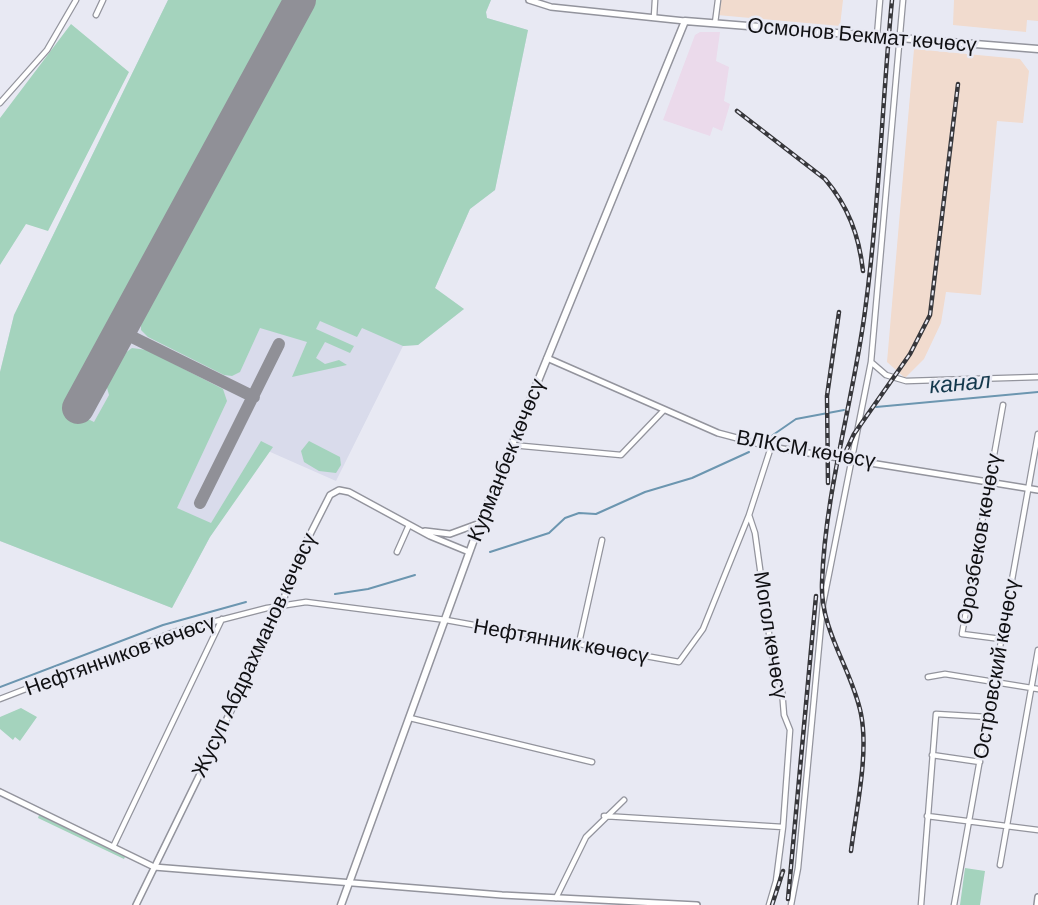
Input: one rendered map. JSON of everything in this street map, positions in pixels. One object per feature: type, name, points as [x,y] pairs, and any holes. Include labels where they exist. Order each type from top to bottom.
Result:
[{"type":"main road","name":"Осмонов Бекмат көчөсү","points":[[685,21],[1038,49]]},
{"type":"main road","name":"Курманбек көчөсү","points":[[341,905],[480,523],[685,21]]},
{"type":"street","points":[[0,103],[47,50],[76,0]]},
{"type":"street","points":[[96,15],[103,0]]},
{"type":"street","points":[[529,0],[551,7],[685,21]]},
{"type":"street","points":[[654,17],[655,0]]},
{"type":"street","points":[[715,23],[718,0]]},
{"type":"street","points":[[877,36],[880,0]]},
{"type":"street","points":[[791,905],[798,868],[823,604],[872,362],[902,0]]},
{"type":"street","name":"ВЛКСМ көчөсү","points":[[547,358],[718,433],[771,447],[854,458],[1038,490]]},
{"type":"street","points":[[872,362],[886,375],[906,381],[1038,377]]},
{"type":"street","name":"Орозбеков көчөсү","points":[[1001,639],[962,634],[1003,405]]},
{"type":"street","points":[[511,445],[621,455],[664,410]]},
{"type":"street","name":"Островский көчөсү","points":[[954,905],[1038,434]]},
{"type":"street","points":[[749,515],[771,447]]},
{"type":"street","name":"Жусуп Абдрахманов көчөсү","points":[[136,905],[281,607],[296,562],[335,491],[349,492],[469,552]]},
{"type":"street","name":"Нефтянник көчөсү","points":[[281,607],[306,602],[446,620],[680,662],[685,659],[708,618],[749,515]]},
{"type":"street","name":"Могол көчөсү","points":[[749,515],[755,533],[784,715],[790,730],[783,827],[776,881],[769,905]]},
{"type":"street","points":[[419,529],[450,534],[480,523]]},
{"type":"street","points":[[397,552],[410,524]]},
{"type":"street","points":[[579,642],[602,540]]},
{"type":"street","name":"Нефтянников көчөсү","points":[[0,699],[129,648],[222,618],[281,607]]},
{"type":"street","points":[[114,847],[222,618]]},
{"type":"street","points":[[1000,866],[1038,650]]},
{"type":"street","points":[[928,677],[945,674],[1038,689]]},
{"type":"street","points":[[922,905],[926,816],[936,714],[988,717]]},
{"type":"street","points":[[410,718],[592,762]]},
{"type":"street","points":[[932,755],[980,762]]},
{"type":"street","points":[[0,792],[154,866],[555,898],[697,905]]},
{"type":"street","points":[[555,898],[586,837],[604,816],[624,800]]},
{"type":"street","points":[[604,816],[783,827]]},
{"type":"street","points":[[926,816],[1038,830]]},
{"type":"street","points":[[1037,905],[1038,897]]},
{"type":"shaded area","points":[[168,0],[491,0],[486,12],[487,18],[528,30],[495,190],[470,209],[435,288],[464,309],[418,345],[403,346],[336,481],[268,451],[210,537],[172,608],[0,541],[0,372],[14,315]]},
{"type":"shaded area","points":[[719,0],[843,0],[840,26],[717,15]]},
{"type":"shaded area","points":[[954,0],[1038,0],[1038,21],[1027,20],[1026,32],[953,25]]},
{"type":"shaded area","points":[[700,32],[720,32],[716,61],[729,67],[724,101],[730,104],[722,131],[713,127],[710,136],[663,120],[695,35]]},
{"type":"shaded area","points":[[914,49],[1020,59],[1029,71],[1023,123],[997,121],[981,295],[946,292],[941,323],[924,359],[905,378],[887,362]]},
{"type":"green space","points":[[168,0],[286,0],[63,408],[86,421],[88,419],[94,422],[109,395],[106,384],[121,356],[132,348],[147,350],[223,389],[227,401],[177,508],[211,523],[261,441],[273,447],[210,537],[172,608],[0,541],[0,372],[14,315]]},
{"type":"green space","points":[[315,0],[491,0],[486,12],[487,18],[528,30],[495,190],[470,209],[435,288],[464,309],[418,345],[403,346],[362,328],[357,337],[320,321],[316,329],[354,346],[350,353],[325,342],[316,358],[325,364],[339,360],[347,365],[292,377],[307,342],[260,328],[240,372],[232,376],[224,375],[148,337],[141,330],[141,321]]},
{"type":"green space","points":[[71,24],[129,72],[48,231],[26,224],[0,265],[0,118]]},
{"type":"green space","points":[[309,441],[340,457],[341,465],[336,473],[319,471],[304,462],[301,451]]},
{"type":"green space","points":[[21,708],[37,717],[20,741],[15,737],[13,740],[0,729],[0,717]]},
{"type":"green space","points":[[39,815],[125,857],[124,859],[38,818]]},
{"type":"green space","points":[[965,868],[985,871],[980,905],[960,905]]},
{"type":"waterway","name":"канал","points":[[876,407],[1038,392]]},
{"type":"waterway","points":[[770,437],[796,419],[844,410]]},
{"type":"waterway","points":[[490,552],[549,533],[565,518],[579,513],[596,514],[645,492],[692,478],[749,452]]},
{"type":"waterway","points":[[335,594],[368,589],[415,575]]},
{"type":"waterway","points":[[0,687],[163,625],[246,602]]},
{"type":"taxiway","points":[[120,331],[254,397]]},
{"type":"taxiway","points":[[200,503],[279,344]]},
{"type":"runway","points":[[78,408],[300,0]]},
{"type":"railway","points":[[851,851],[863,764],[863,730],[857,697],[826,617],[822,583],[828,515],[860,345],[870,272],[892,0]]},
{"type":"railway","points":[[846,451],[854,434],[910,354],[930,315],[958,84]]},
{"type":"railway","points":[[737,111],[825,179],[833,189],[851,222],[859,245],[863,271]]},
{"type":"railway","points":[[828,483],[827,396],[839,312]]},
{"type":"railway","points":[[788,899],[816,596]]},
{"type":"railway","points":[[772,905],[783,871]]}]
